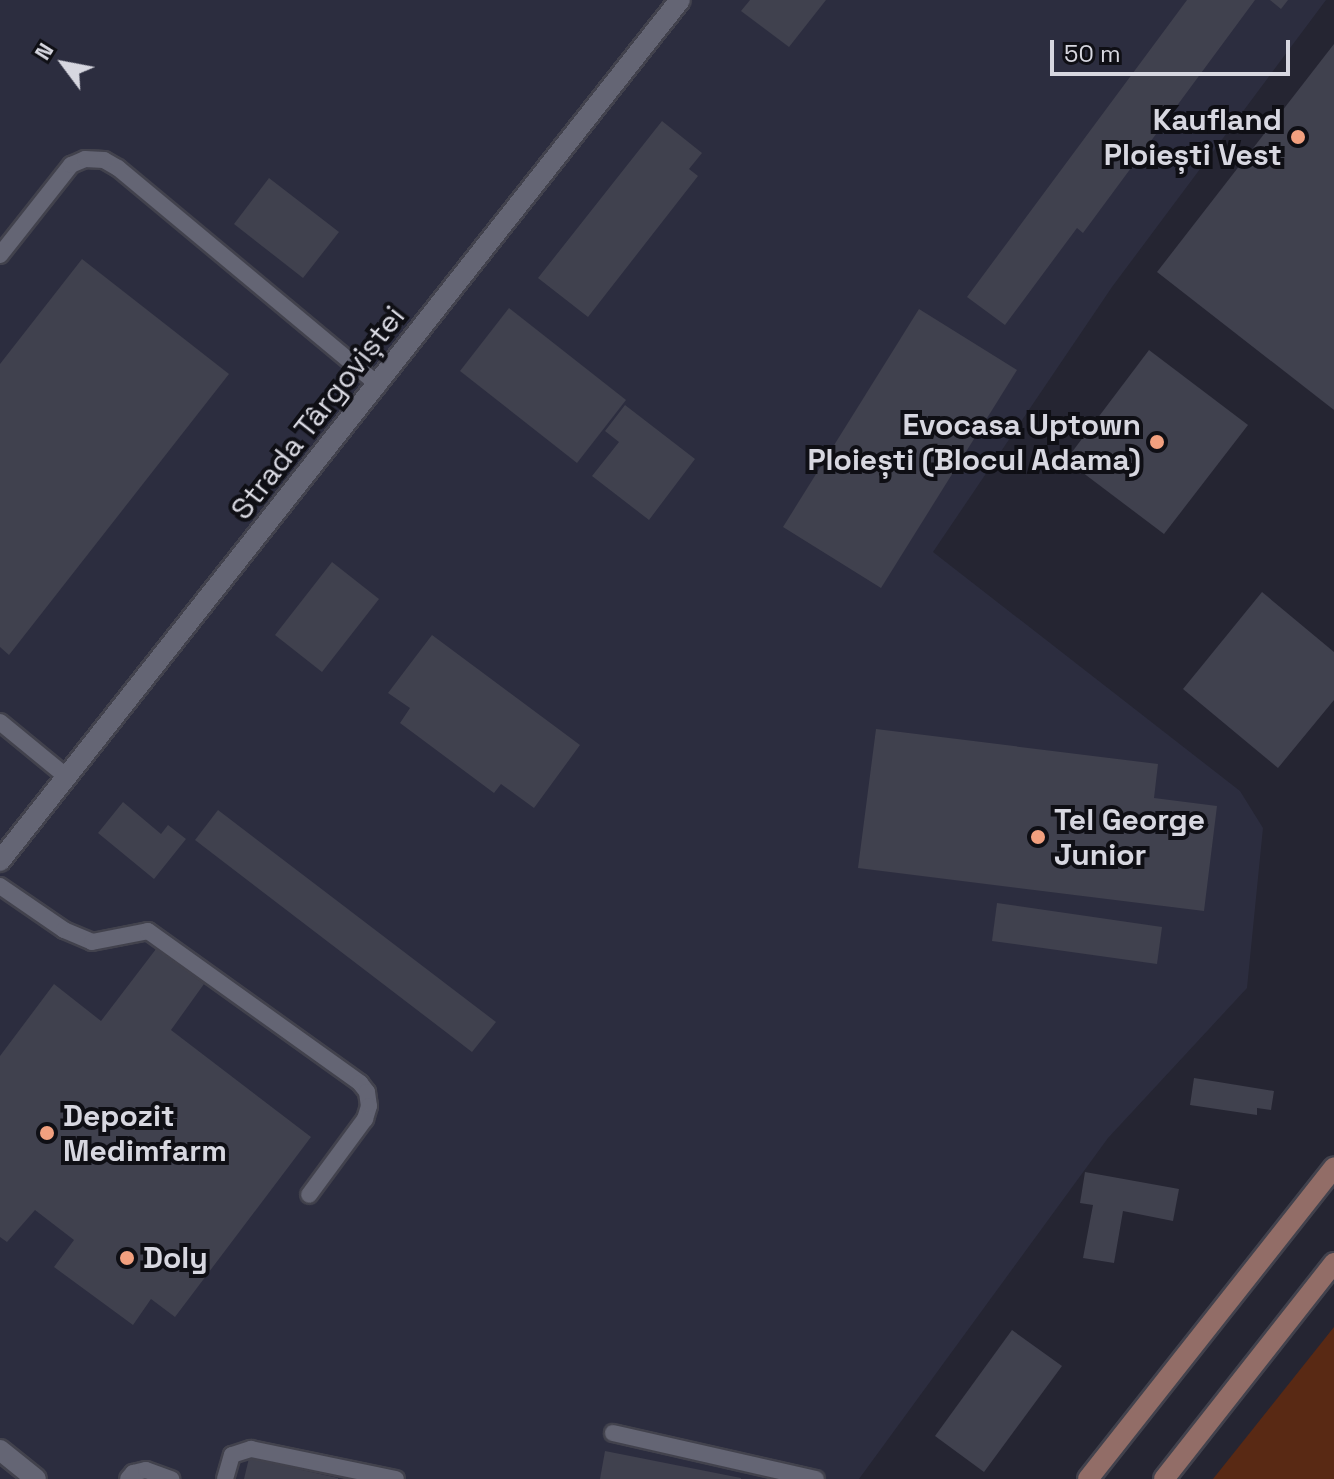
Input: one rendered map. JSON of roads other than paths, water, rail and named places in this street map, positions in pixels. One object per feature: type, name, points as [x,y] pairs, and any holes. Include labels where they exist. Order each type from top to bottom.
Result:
[{"type":"main road","points":[[1088,1479],[1334,1167]]},
{"type":"main road","points":[[1164,1479],[1334,1263]]},
{"type":"street","name":"Strada Târgoviștei","points":[[0,861],[680,0]]},
{"type":"street","points":[[0,1450],[36,1479]]},
{"type":"lane","points":[[0,255],[71,165],[85,159],[104,160],[118,168],[378,385]]},
{"type":"lane","points":[[0,722],[67,777]]},
{"type":"lane","points":[[0,886],[64,930],[92,942],[148,931],[360,1083],[367,1092],[369,1106],[365,1119],[309,1195]]},
{"type":"lane","points":[[613,1433],[816,1479]]},
{"type":"lane","points":[[225,1479],[232,1455],[251,1449],[396,1479]]},
{"type":"lane","points":[[128,1479],[133,1473],[146,1470],[171,1479]]},
{"type":"place","name":"Kaufland Ploiești Vest","points":[[1298,137]]},
{"type":"place","name":"Evocasa Uptown Ploiești (Blocul Adama)","points":[[1157,442]]},
{"type":"place","name":"Tel George Junior","points":[[1038,837]]},
{"type":"place","name":"Depozit Medimfarm","points":[[47,1133]]},
{"type":"place","name":"Doly","points":[[127,1258]]}]
